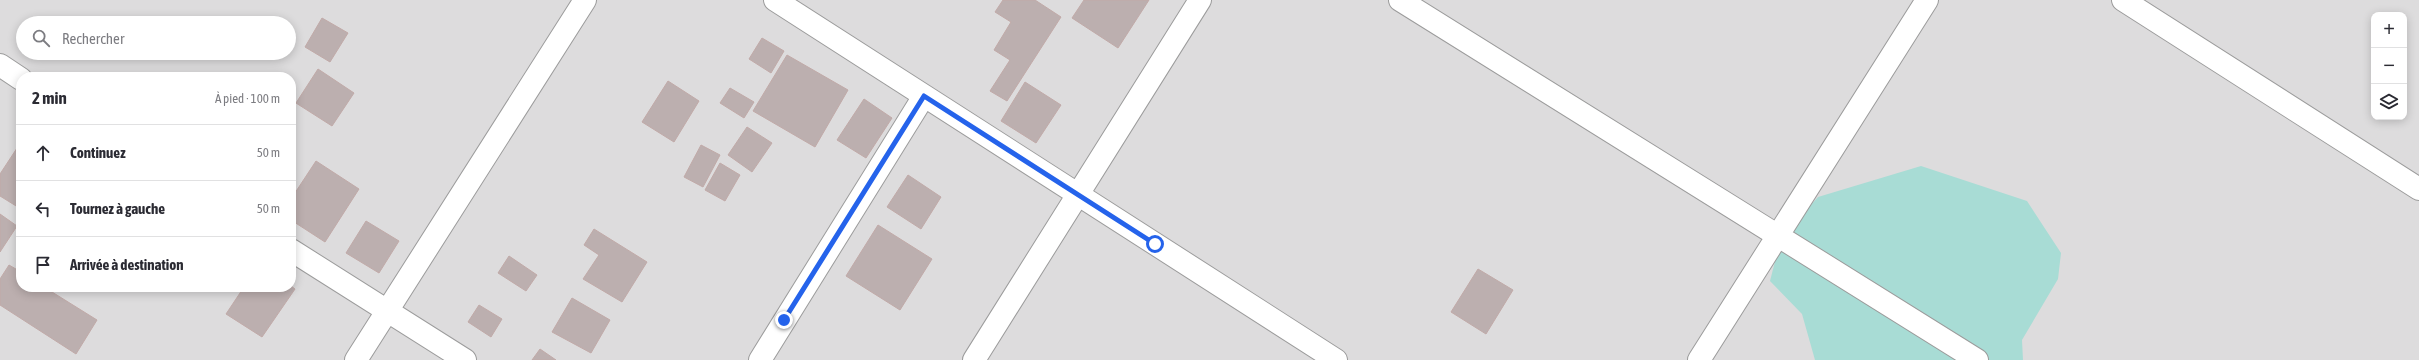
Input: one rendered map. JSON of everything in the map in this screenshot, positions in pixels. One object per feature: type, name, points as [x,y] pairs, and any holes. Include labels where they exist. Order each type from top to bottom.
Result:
[{"type":"street","points":[[356,360],[586,0]]},
{"type":"street","points":[[775,0],[1336,360]]},
{"type":"street","points":[[974,360],[1200,0]]},
{"type":"street","points":[[1400,0],[1977,360]]},
{"type":"street","points":[[1699,360],[1927,0]]},
{"type":"street","points":[[2123,0],[2419,189]]},
{"type":"street","points":[[0,65],[16,76]]},
{"type":"street","points":[[760,360],[924,96]]},
{"type":"street","points":[[296,253],[465,360]]},
{"type":"shaded area","points":[[0,0],[2419,0],[2419,360],[0,360]]},
{"type":"water","points":[[1921,166],[2027,201],[2061,253],[2058,279],[2022,340],[2023,360],[1815,360],[1802,314],[1770,281],[1781,238],[1818,197]]},
{"type":"building","points":[[1003,0],[1035,0],[1061,17],[1007,101],[990,91],[1010,60],[994,50],[1011,22],[995,12]]},
{"type":"building","points":[[1084,0],[1149,0],[1118,48],[1072,18]]},
{"type":"building","points":[[322,18],[348,33],[330,62],[305,47]]},
{"type":"building","points":[[762,38],[784,51],[771,73],[749,59]]},
{"type":"building","points":[[787,55],[848,90],[815,147],[753,111]]},
{"type":"building","points":[[318,69],[354,93],[332,126],[296,103]]},
{"type":"building","points":[[668,81],[699,101],[674,142],[642,122]]},
{"type":"building","points":[[1025,82],[1061,105],[1036,143],[1001,121]]},
{"type":"building","points":[[730,88],[754,102],[744,118],[720,103]]},
{"type":"building","points":[[864,99],[892,118],[866,158],[837,140]]},
{"type":"building","points":[[747,127],[772,143],[752,172],[728,155]]},
{"type":"building","points":[[701,145],[720,155],[703,187],[684,177]]},
{"type":"building","points":[[16,150],[16,206],[0,196],[0,174]]},
{"type":"building","points":[[316,161],[359,189],[325,242],[296,223],[296,191]]},
{"type":"building","points":[[720,163],[740,175],[725,201],[705,190]]},
{"type":"building","points":[[908,175],[941,197],[921,229],[887,207]]},
{"type":"building","points":[[0,214],[16,225],[16,228],[0,252]]},
{"type":"building","points":[[366,221],[399,241],[379,273],[346,253]]},
{"type":"building","points":[[878,225],[932,259],[900,310],[846,276]]},
{"type":"building","points":[[594,229],[647,262],[622,302],[583,279],[599,255],[584,245]]},
{"type":"building","points":[[509,256],[537,275],[526,291],[498,273]]},
{"type":"building","points":[[9,265],[16,269],[16,292],[52,292],[97,320],[76,354],[0,305],[0,279]]},
{"type":"building","points":[[1478,269],[1513,290],[1486,334],[1451,312]]},
{"type":"building","points":[[241,292],[293,292],[262,337],[226,314]]},
{"type":"building","points":[[572,298],[610,320],[591,353],[552,332]]},
{"type":"building","points":[[479,305],[502,319],[491,337],[468,322]]},
{"type":"building","points":[[540,349],[556,360],[532,360]]},
{"type":"route","points":[[784,320],[924,96],[1155,244]]}]
